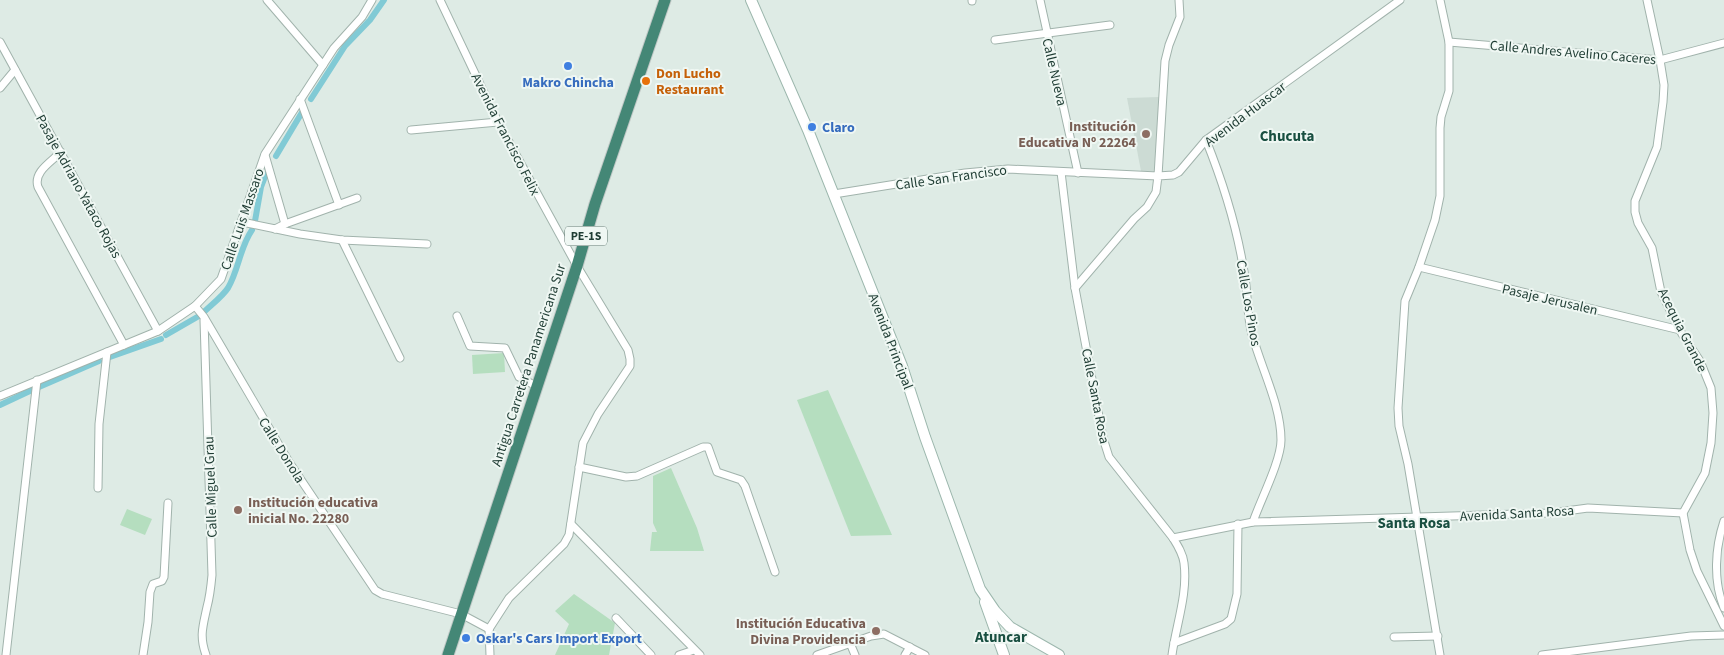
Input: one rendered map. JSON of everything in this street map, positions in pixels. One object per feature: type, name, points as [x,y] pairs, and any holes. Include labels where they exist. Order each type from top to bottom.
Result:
[{"type":"highway","name":"Antigua Carretera Panamericana Sur","points":[[448,655],[577,266],[595,204],[665,0]]},
{"type":"main road","name":"Avenida Principal","points":[[751,0],[834,194],[902,366],[925,437],[980,589],[995,611],[1014,630],[1059,655]]},
{"type":"main road","points":[[980,589],[1004,655]]},
{"type":"main road","points":[[999,640],[1005,632],[1014,630]]},
{"type":"street","points":[[268,0],[323,65]]},
{"type":"street","name":"Calle Luis Massaro","points":[[0,396],[158,331],[195,306],[221,279],[264,154],[334,48],[362,17],[372,0]]},
{"type":"street","name":"Avenida Francisco Felix","points":[[440,0],[498,122],[577,266],[628,350],[630,366],[598,414],[583,443],[579,467]]},
{"type":"street","name":"Calle Nueva","points":[[1040,0],[1078,173]]},
{"type":"street","points":[[1075,288],[1147,206],[1156,192],[1165,61],[1180,17],[1179,0]]},
{"type":"street","name":"Avenida Huascar","points":[[1158,176],[1173,175],[1179,172],[1206,140],[1400,0]]},
{"type":"street","points":[[1440,0],[1449,42],[1449,91],[1441,117],[1440,128],[1440,196],[1419,267],[1405,301],[1398,408],[1399,426],[1417,518],[1440,655]]},
{"type":"street","name":"Acequia Grande","points":[[1647,0],[1660,60],[1664,85],[1664,102],[1657,147],[1636,201],[1635,212],[1638,223],[1652,248],[1661,292],[1680,330],[1700,361],[1711,388],[1713,413],[1711,443],[1705,473],[1683,513]]},
{"type":"street","points":[[996,40],[1110,25]]},
{"type":"street","name":"Pasaje Adriano Yataco Rojas","points":[[0,42],[158,331]]},
{"type":"street","name":"Calle Andres Avelino Caceres","points":[[1449,42],[1660,60],[1724,43]]},
{"type":"street","points":[[0,88],[16,70]]},
{"type":"street","points":[[300,98],[339,205]]},
{"type":"street","points":[[411,130],[498,122]]},
{"type":"street","name":"Calle Los Pinos","points":[[1206,140],[1223,183],[1235,226],[1245,278],[1252,333],[1280,424],[1281,442],[1277,460],[1252,522]]},
{"type":"street","points":[[61,152],[39,173],[36,178],[38,187],[124,345]]},
{"type":"street","points":[[264,154],[285,224]]},
{"type":"street","name":"Calle San Francisco","points":[[834,194],[965,173],[1008,169],[1158,176]]},
{"type":"street","name":"Calle Santa Rosa","points":[[1061,172],[1075,288],[1109,457],[1173,538],[1181,552],[1184,563],[1184,592],[1172,655]]},
{"type":"street","points":[[275,229],[358,198]]},
{"type":"street","points":[[242,222],[342,240],[427,244]]},
{"type":"street","points":[[342,240],[400,358]]},
{"type":"street","name":"Pasaje Jerusalen","points":[[1419,267],[1680,330]]},
{"type":"street","name":"Calle Donola","points":[[195,306],[204,317],[289,462],[375,590],[382,594],[462,614],[489,629]]},
{"type":"street","points":[[458,316],[470,346],[505,348],[520,377],[536,386]]},
{"type":"street","name":"Calle Miguel Grau","points":[[204,317],[212,575],[211,592],[202,626],[202,637],[206,655]]},
{"type":"street","points":[[98,488],[99,424],[107,352]]},
{"type":"street","points":[[6,655],[37,380]]},
{"type":"street","points":[[490,655],[489,629],[509,598],[564,544],[569,535],[579,467],[626,477],[636,476],[703,447],[708,447],[717,472],[741,480],[745,486],[775,572]]},
{"type":"street","points":[[143,655],[151,587],[153,584],[162,581],[164,577],[168,504]]},
{"type":"street","name":"Avenida Santa Rosa","points":[[1173,538],[1252,522],[1551,513],[1588,508],[1683,513]]},
{"type":"street","points":[[1683,513],[1690,550],[1697,571],[1724,626]]},
{"type":"street","points":[[1724,520],[1720,533],[1716,568],[1718,590],[1724,608]]},
{"type":"street","points":[[571,524],[697,652]]},
{"type":"street","points":[[1174,643],[1225,624],[1231,619],[1236,594],[1238,524]]},
{"type":"street","points":[[616,618],[651,655]]},
{"type":"street","points":[[821,654],[878,634],[884,634],[925,655]]},
{"type":"street","points":[[1542,655],[1691,636],[1724,635]]},
{"type":"street","points":[[1394,637],[1438,636]]},
{"type":"street","points":[[850,643],[855,655]]},
{"type":"street","points":[[905,655],[910,647]]},
{"type":"street","points":[[679,655],[697,652]]},
{"type":"shaded area","name":"Institución Educativa Nº 22264","points":[[1159,97],[1156,170],[1141,171],[1127,98]]},
{"type":"green space","points":[[504,353],[505,372],[473,374],[472,355]]},
{"type":"green space","points":[[828,390],[892,535],[851,536],[797,400]]},
{"type":"green space","points":[[671,468],[697,528],[704,551],[650,551],[652,532],[657,532],[653,523],[653,476]]},
{"type":"green space","points":[[127,509],[152,519],[145,535],[120,525]]},
{"type":"green space","points":[[574,594],[615,623],[609,655],[555,655],[569,624],[555,611]]},
{"type":"waterway","points":[[311,99],[345,46],[370,20],[384,0]]},
{"type":"waterway","points":[[276,156],[304,109]]},
{"type":"waterway","points":[[255,221],[261,187],[266,174]]},
{"type":"waterway","points":[[203,313],[228,288],[252,230]]},
{"type":"waterway","points":[[166,335],[199,316]]},
{"type":"waterway","points":[[110,357],[161,339]]},
{"type":"waterway","points":[[39,387],[99,361]]},
{"type":"waterway","points":[[0,405],[32,390]]},
{"type":"place","name":"Makro Chincha","points":[[568,66]]},
{"type":"place","name":"Don Lucho Restaurant","points":[[646,81]]},
{"type":"place","name":"Claro","points":[[812,127]]},
{"type":"place","name":"Institución Educativa Nº 22264","points":[[1146,134]]},
{"type":"place","name":"Institución educativa inicial No. 22280","points":[[238,510]]},
{"type":"place","name":"Institución Educativa Divina Providencia","points":[[876,631]]},
{"type":"place","name":"Oskar's Cars Import Export","points":[[466,638]]},
{"type":"district","name":"Chucuta","points":[[1287,136]]},
{"type":"district","name":"Santa Rosa","points":[[1414,523]]},
{"type":"district","name":"Atuncar","points":[[1001,637]]}]
